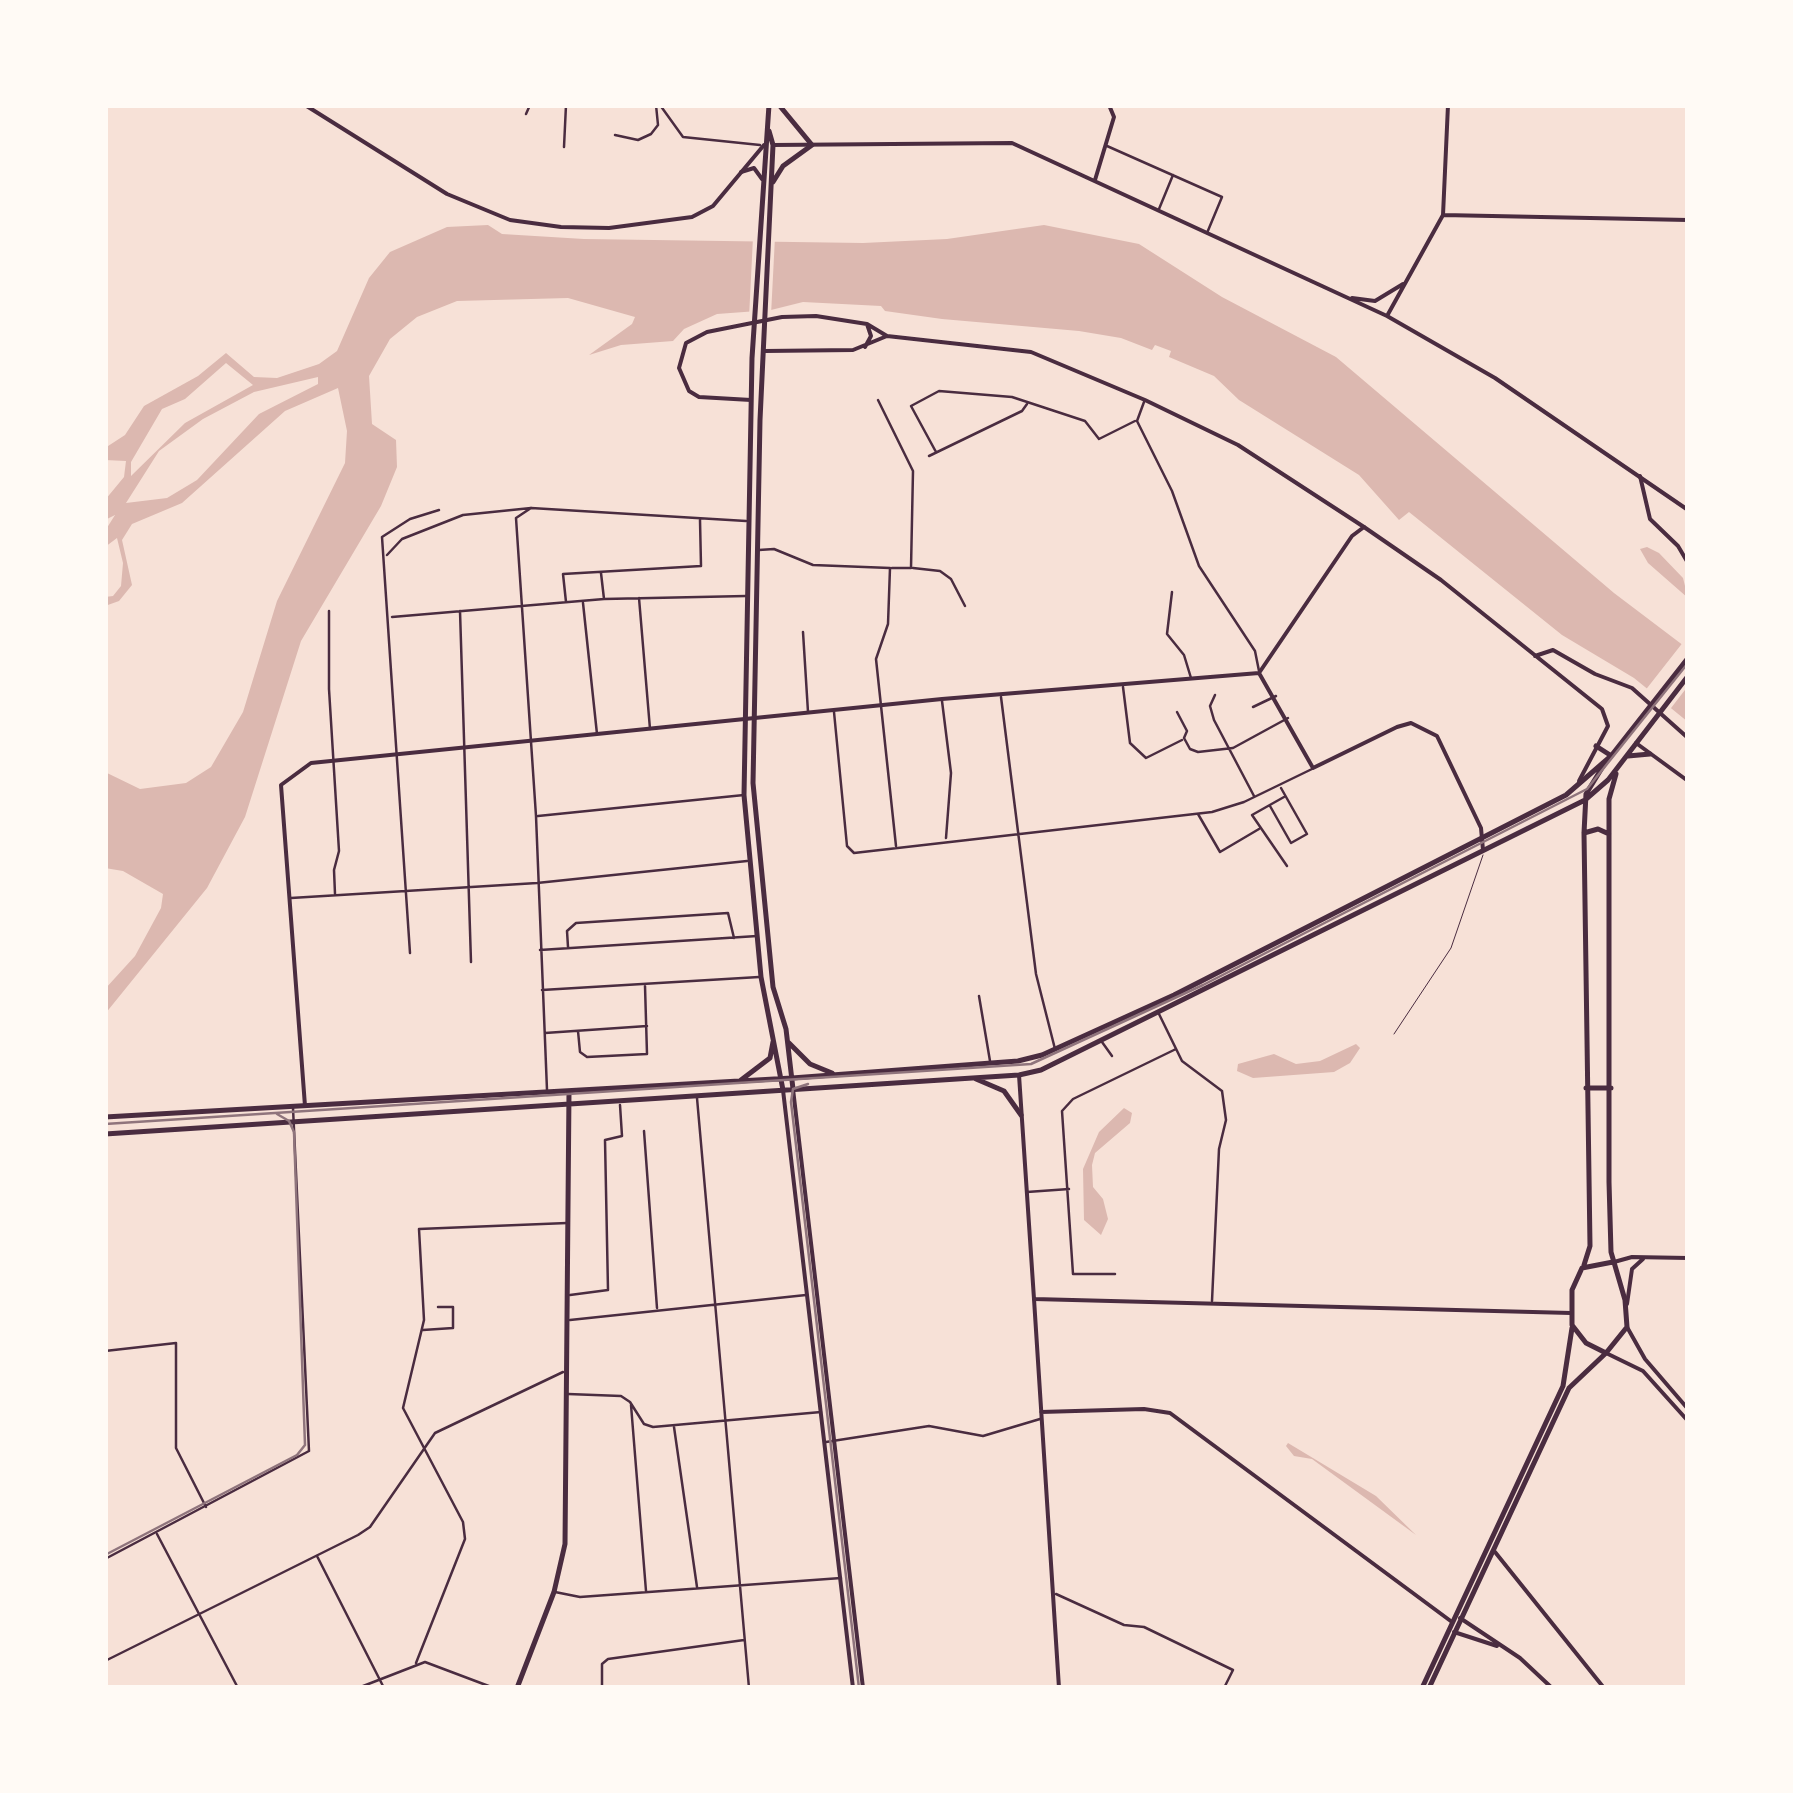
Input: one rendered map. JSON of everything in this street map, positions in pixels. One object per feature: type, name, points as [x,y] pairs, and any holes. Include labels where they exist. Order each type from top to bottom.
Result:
[{"type":"main road","points":[[769,105],[763,146],[750,422],[744,795],[761,977],[783,1090]]},
{"type":"main road","points":[[771,186],[783,166],[812,145],[779,105]]},
{"type":"main road","points":[[768,128],[772,145],[760,422],[754,719],[759,862],[773,987],[794,1089]]},
{"type":"main road","points":[[748,504],[758,504]]},
{"type":"main road","points":[[746,572],[758,572]]},
{"type":"main road","points":[[1425,1688],[1564,1386],[1572,1290],[1590,1246],[1584,833],[1589,785],[1688,658]]},
{"type":"main road","points":[[105,1134],[1019,1075],[1059,1063],[1586,800],[1618,767],[1688,676]]},
{"type":"main road","points":[[1596,746],[1612,756]]},
{"type":"main road","points":[[1626,756],[1650,754]]},
{"type":"main road","points":[[105,1117],[569,1092],[1018,1061],[1056,1050],[1174,995],[1484,837],[1578,785],[1612,756]]},
{"type":"main road","points":[[1488,1554],[1569,1388],[1627,1327],[1613,1262],[1610,1088],[1609,799],[1618,767]]},
{"type":"main road","points":[[1584,833],[1598,829],[1609,834]]},
{"type":"main road","points":[[748,861],[759,862]]},
{"type":"main road","points":[[764,990],[773,987]]},
{"type":"main road","points":[[741,1080],[770,1058],[775,1034]]},
{"type":"main road","points":[[787,1042],[810,1064],[834,1074]]},
{"type":"main road","points":[[1018,1061],[1019,1075]]},
{"type":"main road","points":[[973,1078],[1004,1091],[1022,1115]]},
{"type":"main road","points":[[1586,1088],[1610,1088]]},
{"type":"main road","points":[[517,1688],[554,1592],[565,1544],[569,1092]]},
{"type":"main road","points":[[1582,1268],[1613,1262]]},
{"type":"main road","points":[[1572,1325],[1586,1343],[1606,1352]]},
{"type":"main road","points":[[1425,1688],[1452,1622],[1459,1616]]},
{"type":"street","points":[[305,105],[447,194],[510,220],[609,228],[692,216],[713,206],[763,146]]},
{"type":"street","points":[[526,114],[530,105]]},
{"type":"street","points":[[564,148],[566,105]]},
{"type":"street","points":[[615,135],[638,140],[651,134],[658,125],[658,105]]},
{"type":"street","points":[[658,105],[682,137],[763,146],[1012,143],[1387,316],[1495,378],[1688,510]]},
{"type":"street","points":[[1094,182],[1114,117],[1109,105]]},
{"type":"street","points":[[1387,316],[1443,215],[1448,105]]},
{"type":"street","points":[[1108,146],[1222,197],[1207,234]]},
{"type":"street","points":[[741,172],[754,168],[762,183]]},
{"type":"street","points":[[1158,210],[1173,175]]},
{"type":"street","points":[[1443,215],[1688,220]]},
{"type":"street","points":[[1346,298],[1376,301],[1406,281]]},
{"type":"street","points":[[751,400],[700,397],[689,391],[679,368],[686,342],[707,332],[794,316],[867,324],[886,336],[1031,352],[1145,400],[1238,445],[1364,527],[1424,568],[1608,716],[1608,726],[1578,785]]},
{"type":"street","points":[[864,348],[870,336],[867,324]]},
{"type":"street","points":[[764,351],[864,348],[886,336]]},
{"type":"street","points":[[936,452],[911,406],[940,392],[1028,402],[1085,421],[1099,439],[1136,421],[1145,400]]},
{"type":"street","points":[[878,400],[912,465],[911,568]]},
{"type":"street","points":[[929,456],[1022,412],[1028,402]]},
{"type":"street","points":[[1136,421],[1172,491],[1198,566],[1255,652],[1260,673],[1314,768]]},
{"type":"street","points":[[750,422],[760,422]]},
{"type":"street","points":[[912,465],[918,462]]},
{"type":"street","points":[[1640,476],[1650,519],[1678,546],[1688,563]]},
{"type":"street","points":[[386,556],[402,539],[463,515],[532,508],[748,521]]},
{"type":"street","points":[[532,508],[516,518],[536,816],[538,950],[547,1092]]},
{"type":"street","points":[[410,953],[382,537],[410,519],[439,510]]},
{"type":"street","points":[[566,604],[563,574],[701,566],[700,517]]},
{"type":"street","points":[[1260,673],[1352,536],[1364,527]]},
{"type":"street","points":[[759,550],[774,549],[812,565],[940,571],[951,579],[965,606]]},
{"type":"street","points":[[890,568],[888,624],[876,659],[896,848]]},
{"type":"street","points":[[601,571],[604,599]]},
{"type":"street","points":[[1303,588],[1313,594]]},
{"type":"street","points":[[1172,592],[1167,634],[1184,655],[1192,680]]},
{"type":"street","points":[[390,618],[604,599],[746,596]]},
{"type":"street","points":[[639,598],[650,730]]},
{"type":"street","points":[[583,601],[598,736]]},
{"type":"street","points":[[460,610],[471,962]]},
{"type":"street","points":[[329,611],[339,851],[334,870],[336,895]]},
{"type":"street","points":[[803,632],[808,714]]},
{"type":"street","points":[[1535,656],[1553,650],[1595,674],[1632,688],[1688,738]]},
{"type":"street","points":[[305,1106],[281,785],[284,778],[311,763],[942,699],[1260,673]]},
{"type":"street","points":[[1123,687],[1130,743],[1146,758],[1184,738]]},
{"type":"street","points":[[1215,695],[1210,712],[1254,798]]},
{"type":"street","points":[[1001,696],[1041,1007],[1056,1050]]},
{"type":"street","points":[[1254,707],[1276,696]]},
{"type":"street","points":[[942,699],[950,773],[946,839]]},
{"type":"street","points":[[834,712],[848,852],[1198,814],[1254,798],[1396,727],[1422,726],[1437,736],[1484,837],[1484,852]]},
{"type":"street","points":[[1177,712],[1186,731],[1184,738],[1190,749],[1198,752],[1258,738],[1288,718]]},
{"type":"street","points":[[1636,743],[1688,782]]},
{"type":"street","points":[[1270,806],[1291,843],[1307,834],[1280,786]]},
{"type":"street","points":[[536,816],[744,795]]},
{"type":"street","points":[[1252,815],[1286,796]]},
{"type":"street","points":[[1244,802],[1286,866]]},
{"type":"street","points":[[1198,814],[1220,852],[1260,828]]},
{"type":"street","points":[[290,898],[537,882],[748,861]]},
{"type":"street","points":[[568,948],[567,931],[576,923],[709,914],[732,917],[734,938]]},
{"type":"street","points":[[538,950],[757,936]]},
{"type":"street","points":[[540,990],[761,977]]},
{"type":"street","points":[[578,1031],[580,1052],[587,1057],[647,1054],[646,984]]},
{"type":"street","points":[[979,996],[990,1063]]},
{"type":"street","points":[[1159,1014],[1182,1061],[1222,1090],[1226,1120],[1219,1148],[1212,1302]]},
{"type":"street","points":[[544,1033],[647,1026]]},
{"type":"street","points":[[1102,1042],[1112,1056]]},
{"type":"street","points":[[1116,1274],[1074,1274],[1064,1105],[1120,1073],[1176,1049]]},
{"type":"street","points":[[1019,1075],[1059,1688]]},
{"type":"street","points":[[794,1089],[863,1688]]},
{"type":"street","points":[[783,1090],[852,1688]]},
{"type":"street","points":[[697,1097],[749,1688]]},
{"type":"street","points":[[569,1295],[608,1290],[605,1140],[622,1136],[620,1101]]},
{"type":"street","points":[[105,1560],[309,1451],[296,1120],[292,1106]]},
{"type":"street","points":[[644,1131],[657,1309]]},
{"type":"street","points":[[1027,1192],[1070,1189]]},
{"type":"street","points":[[416,1663],[465,1539],[463,1522],[403,1408],[421,1330],[419,1229],[570,1222]]},
{"type":"street","points":[[1613,1262],[1688,1258]]},
{"type":"street","points":[[1626,1309],[1632,1269],[1642,1259]]},
{"type":"street","points":[[568,1320],[817,1293]]},
{"type":"street","points":[[1034,1299],[1571,1313]]},
{"type":"street","points":[[421,1330],[452,1328],[452,1307],[438,1307]]},
{"type":"street","points":[[1627,1327],[1645,1359],[1688,1410]]},
{"type":"street","points":[[105,1351],[176,1344],[176,1448],[206,1507]]},
{"type":"street","points":[[1606,1352],[1643,1371],[1688,1421]]},
{"type":"street","points":[[105,1662],[370,1526],[435,1433],[569,1369]]},
{"type":"street","points":[[568,1394],[621,1396],[630,1402],[644,1424],[674,1426],[832,1412]]},
{"type":"street","points":[[630,1402],[646,1593]]},
{"type":"street","points":[[1041,1412],[1144,1409],[1170,1414],[1452,1622]]},
{"type":"street","points":[[826,1442],[928,1426],[983,1436],[1021,1421],[1042,1419]]},
{"type":"street","points":[[674,1426],[697,1589]]},
{"type":"street","points":[[157,1533],[238,1688]]},
{"type":"street","points":[[1488,1554],[1604,1688]]},
{"type":"street","points":[[316,1555],[384,1688]]},
{"type":"street","points":[[554,1592],[580,1597],[852,1577]]},
{"type":"street","points":[[1052,1593],[1124,1625],[1144,1627],[1232,1670],[1224,1688]]},
{"type":"street","points":[[1459,1616],[1552,1688]]},
{"type":"street","points":[[1454,1632],[1502,1647]]},
{"type":"street","points":[[602,1688],[602,1664],[608,1659],[746,1640]]},
{"type":"street","points":[[358,1688],[426,1662],[494,1688]]},
{"type":"lane","points":[[1394,1034],[1452,948],[1484,852]]},
{"type":"shaded area","points":[[488,225],[502,234],[584,239],[863,243],[947,239],[1044,225],[1139,244],[1222,297],[1336,357],[1614,593],[1688,649],[1688,722],[1634,678],[1562,635],[1409,512],[1399,520],[1359,475],[1239,400],[1214,376],[1169,357],[1171,351],[1155,345],[1152,350],[1121,338],[1079,331],[942,319],[885,311],[881,306],[803,302],[771,310],[717,314],[684,329],[673,341],[621,345],[589,355],[632,324],[635,317],[568,298],[457,301],[417,317],[390,339],[369,376],[372,424],[396,440],[397,467],[381,506],[301,641],[245,817],[207,888],[105,1014],[105,989],[135,956],[161,908],[163,894],[123,871],[105,868],[105,772],[140,789],[186,783],[211,767],[243,712],[277,601],[345,463],[347,431],[338,388],[285,411],[182,503],[132,524],[122,540],[132,585],[119,601],[105,606],[105,597],[113,596],[121,586],[123,563],[117,538],[105,547],[105,531],[115,515],[105,520],[105,500],[124,477],[126,461],[105,460],[105,448],[125,435],[144,406],[198,376],[226,353],[254,377],[277,378],[319,364],[337,351],[369,278],[390,252],[447,227]],"holes":[[[226,363],[253,385],[185,423],[131,476],[131,462],[162,409],[185,399]],[[318,377],[318,384],[259,414],[197,480],[167,498],[126,503],[159,451],[203,419],[254,392]]]},
{"type":"shaded area","points":[[1647,547],[1659,553],[1683,578],[1688,598],[1648,563],[1640,549]]},
{"type":"shaded area","points":[[1356,1044],[1360,1048],[1350,1063],[1334,1072],[1253,1078],[1237,1071],[1238,1064],[1274,1054],[1296,1064],[1320,1061]]},
{"type":"shaded area","points":[[1124,1108],[1132,1113],[1130,1123],[1095,1153],[1092,1165],[1093,1187],[1103,1199],[1108,1219],[1101,1235],[1084,1220],[1083,1169],[1099,1132]]},
{"type":"shaded area","points":[[1288,1443],[1376,1496],[1416,1535],[1312,1459],[1294,1456],[1286,1446]]},
{"type":"pier","points":[[753,237],[775,237],[771,315],[749,318]]},
{"type":"pier","points":[[1684,641],[1688,643],[1688,686],[1668,712],[1644,692]]},
{"type":"tram line","points":[[105,1124],[1031,1064],[1203,985],[1587,789],[1688,663]]},
{"type":"tram line","points":[[808,1084],[793,1089],[791,1102],[859,1688]]},
{"type":"tram line","points":[[105,1555],[297,1455],[305,1445],[294,1132],[289,1121],[277,1114]]}]
